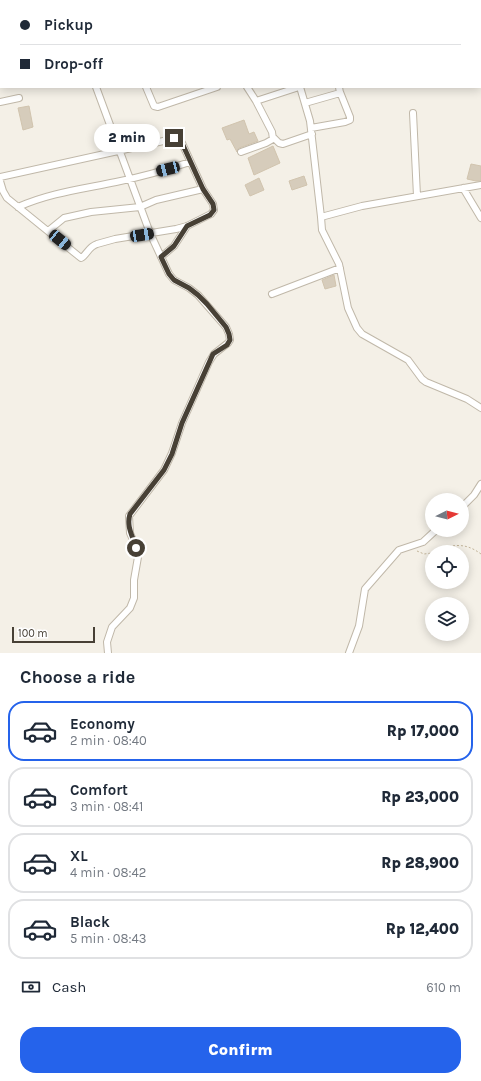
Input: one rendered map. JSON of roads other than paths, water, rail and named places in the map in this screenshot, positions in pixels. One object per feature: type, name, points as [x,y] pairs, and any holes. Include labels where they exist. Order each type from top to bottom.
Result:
[{"type":"street","points":[[96,88],[150,233],[169,274],[174,280],[189,288],[207,304],[226,327],[230,340],[227,345],[213,354],[182,423],[172,454],[164,470],[130,514],[128,520],[130,533],[138,557],[134,580],[134,598],[130,608],[112,627],[107,642],[108,653]]},
{"type":"street","points":[[146,88],[154,106],[156,107],[200,90],[211,88]]},
{"type":"street","points":[[248,88],[256,101],[273,137],[283,144],[311,131],[350,120],[340,89]]},
{"type":"street","points":[[256,101],[296,88]]},
{"type":"street","points":[[299,88],[305,103],[311,131],[322,230],[340,268],[348,308],[356,326],[360,332],[408,360],[422,379],[428,383],[462,397],[481,408]]},
{"type":"street","points":[[305,103],[340,93],[340,89]]},
{"type":"street","points":[[0,102],[19,98]]},
{"type":"street","points":[[413,113],[417,196]]},
{"type":"street","points":[[241,152],[266,143],[273,139],[273,137]]},
{"type":"street","points":[[0,177],[177,138],[182,143],[203,189],[213,204],[213,211],[210,215],[187,226],[96,244],[91,247],[84,258],[81,258],[5,195],[0,181]]},
{"type":"street","points":[[18,207],[30,201],[57,193],[130,178],[190,162]]},
{"type":"street","points":[[321,217],[356,207],[481,185]]},
{"type":"street","points":[[463,188],[481,218]]},
{"type":"street","points":[[48,231],[64,218],[91,212],[140,207],[156,200],[203,189]]},
{"type":"street","points":[[161,257],[174,246],[187,226]]},
{"type":"street","points":[[272,294],[340,268]]},
{"type":"street","points":[[469,500],[481,484]]},
{"type":"street","points":[[349,653],[359,626],[365,588],[394,555],[405,547],[423,542],[428,537]]}]
